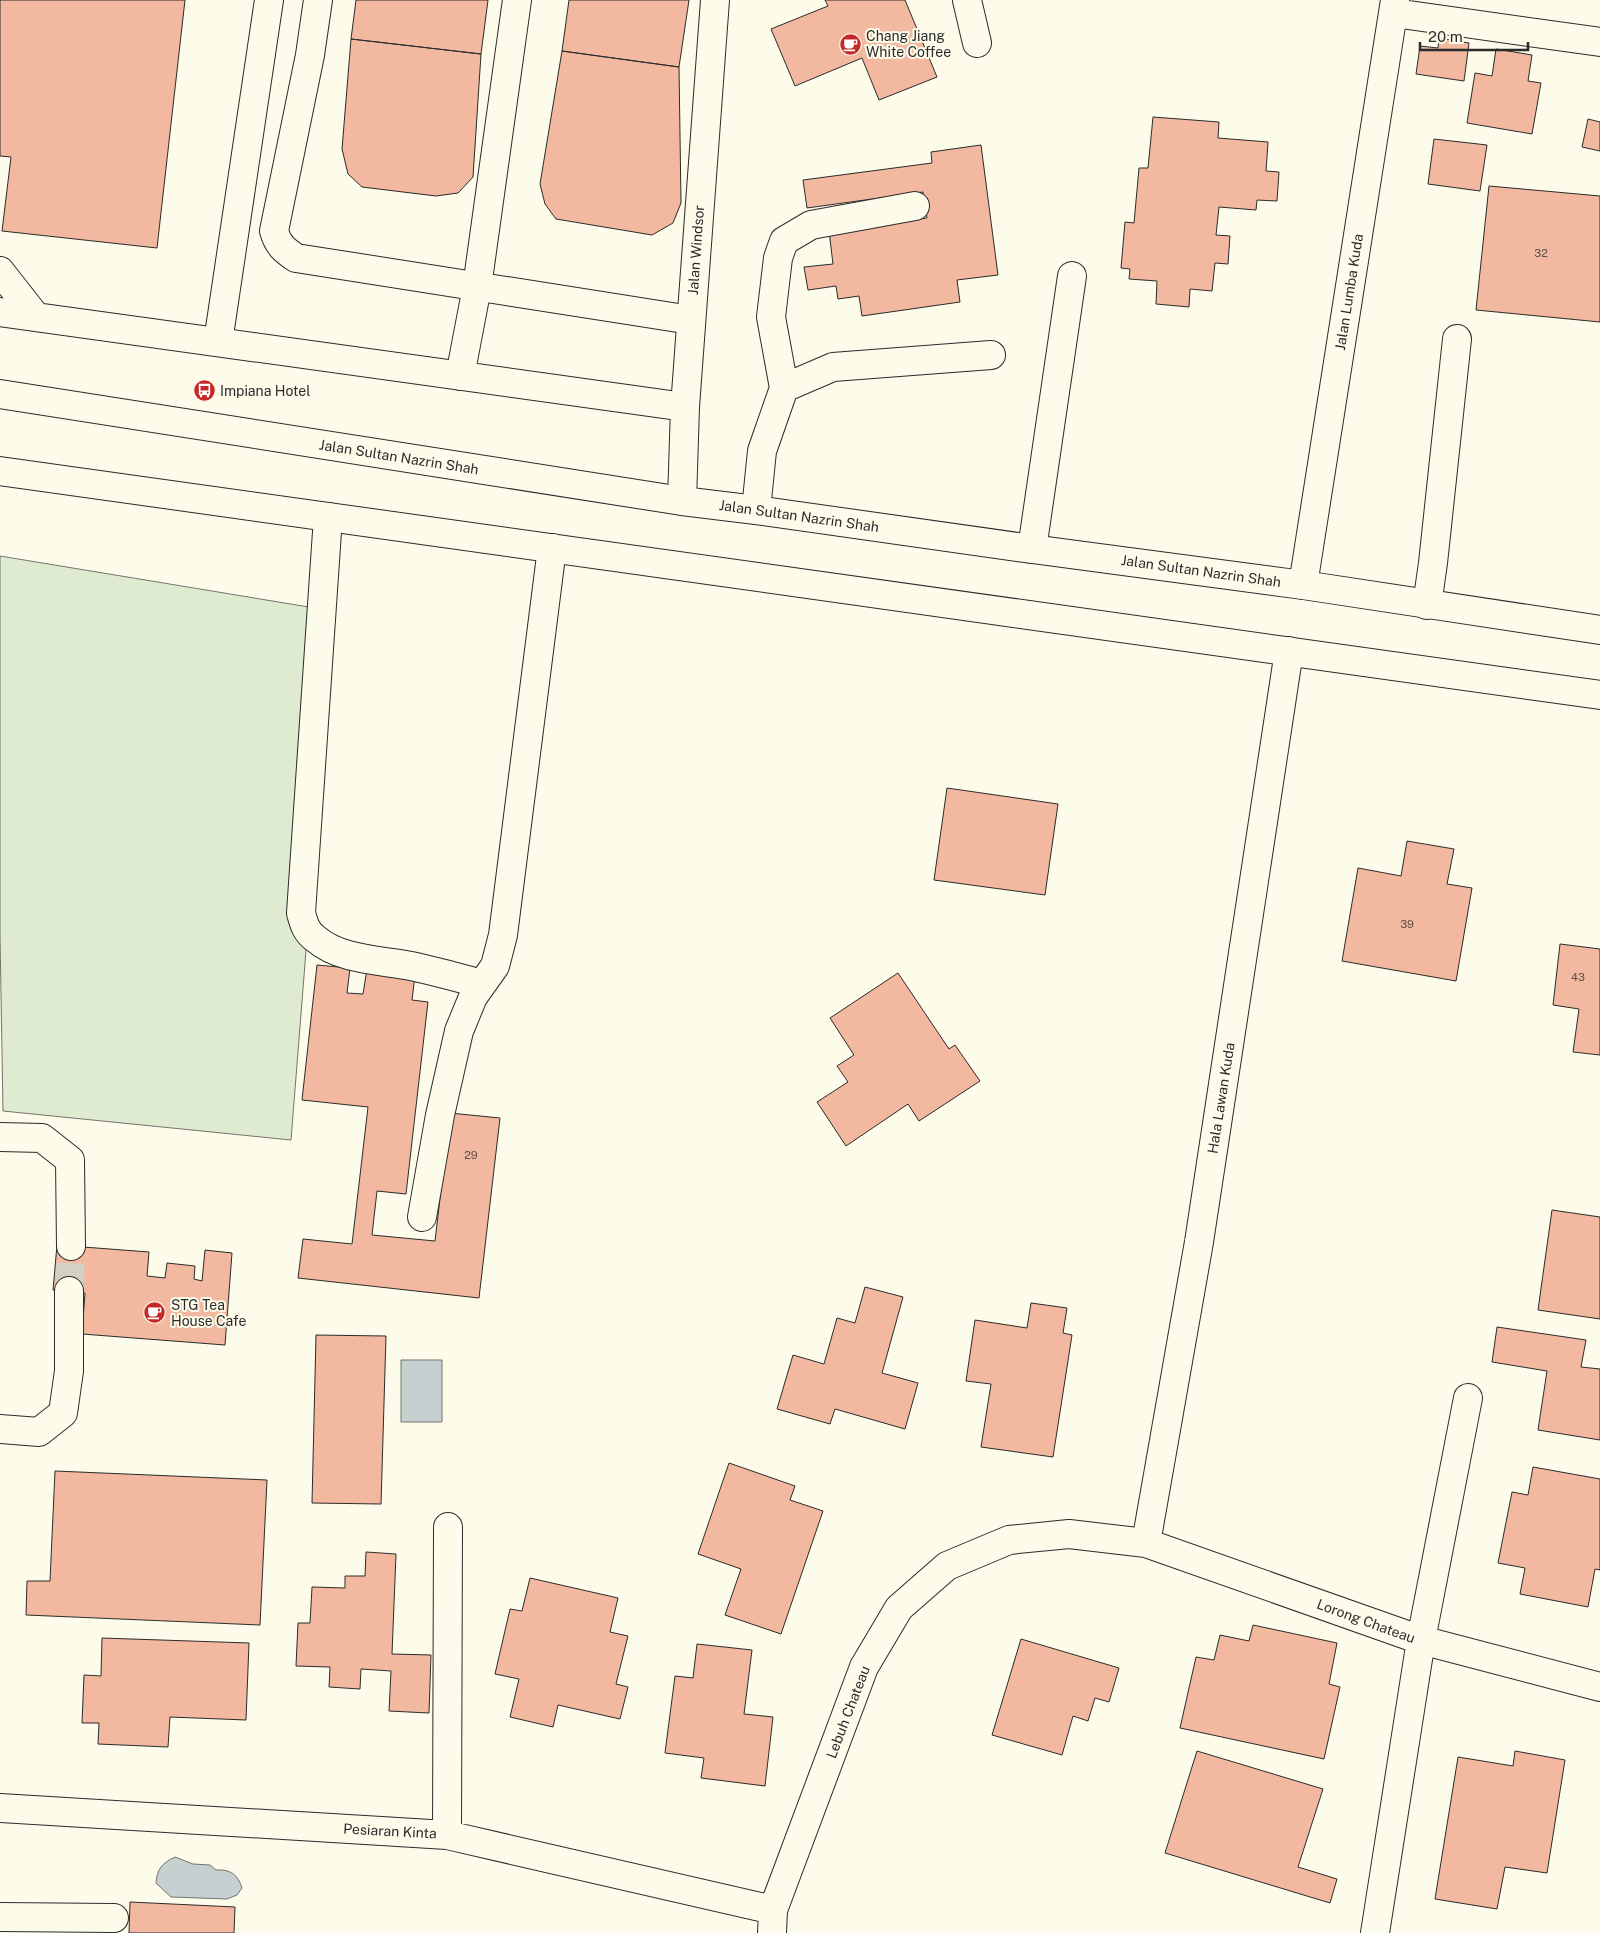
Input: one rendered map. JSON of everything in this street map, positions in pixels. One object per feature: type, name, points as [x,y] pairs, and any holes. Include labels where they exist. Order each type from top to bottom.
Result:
[{"type":"main road","points":[[218,342],[269,0]]},
{"type":"main road","points":[[318,0],[310,55],[274,231],[282,249],[296,258],[691,320]]},
{"type":"main road","points":[[460,376],[478,286],[517,0]]},
{"type":"main road","name":"Jalan Windsor","points":[[682,501],[685,407],[715,0]]},
{"type":"main road","points":[[967,0],[977,43]]},
{"type":"main road","points":[[1394,6],[1600,42]]},
{"type":"main road","name":"Jalan Lumba Kuda","points":[[1303,585],[1394,6]]},
{"type":"main road","points":[[756,510],[762,450],[784,388],[771,317],[778,258],[784,240],[811,225],[915,206]]},
{"type":"main road","points":[[0,271],[36,317]]},
{"type":"main road","points":[[1032,549],[1072,276]]},
{"type":"main road","points":[[0,312],[685,407]]},
{"type":"main road","points":[[1427,605],[1457,339]]},
{"type":"main road","points":[[784,388],[833,367],[992,355]]},
{"type":"main road","name":"Jalan Sultan Nazrin Shah","points":[[0,394],[682,501],[1303,585],[1600,630]]},
{"type":"main road","points":[[0,471],[1600,695]]},
{"type":"main road","points":[[328,517],[302,913],[306,930],[316,940],[330,949],[351,955],[413,966],[482,984]]},
{"type":"main road","points":[[422,1217],[440,1115],[459,1030],[474,997],[495,966],[503,935],[552,548]]},
{"type":"main road","name":"Hala Lawan Kuda","points":[[1146,1543],[1199,1242],[1289,651]]},
{"type":"main road","points":[[0,1138],[42,1138],[70,1160],[71,1246]]},
{"type":"main road","points":[[0,1430],[39,1432],[63,1413],[69,1371],[69,1291]]},
{"type":"main road","points":[[1468,1398],[1421,1640],[1600,1687]]},
{"type":"main road","points":[[447,1835],[448,1527]]},
{"type":"main road","name":"Lebuh Chateau","points":[[772,1922],[864,1667],[899,1608],[947,1566],[1009,1540],[1069,1534],[1146,1543]]},
{"type":"main road","name":"Lorong Chateau","points":[[1146,1543],[1421,1640],[1375,1933]]},
{"type":"main road","name":"Pesiaran Kinta","points":[[0,1808],[447,1835],[772,1922]]},
{"type":"main road","points":[[0,1917],[114,1918]]},
{"type":"green space","points":[[0,556],[333,611],[291,1140],[3,1111],[0,935]]},
{"type":"shaded area","points":[[401,1360],[442,1360],[442,1422],[401,1422]]},
{"type":"shaded area","points":[[175,1857],[193,1864],[210,1865],[216,1870],[230,1872],[236,1876],[242,1888],[237,1895],[227,1899],[171,1897],[156,1883],[161,1867]]},
{"type":"building","points":[[0,0],[185,0],[157,248],[2,231],[11,157],[0,156]]},
{"type":"building","points":[[356,0],[488,0],[481,54],[351,39]]},
{"type":"building","points":[[569,0],[689,0],[679,67],[562,51]]},
{"type":"building","name":"Chang Jiang White Coffee","points":[[825,0],[905,0],[937,77],[879,100],[862,58],[795,86],[771,29],[828,6]]},
{"type":"building","points":[[1439,38],[1469,43],[1464,81],[1416,74],[1420,46],[1438,48]]},
{"type":"building","points":[[351,39],[481,54],[473,177],[458,193],[436,196],[362,187],[348,174],[342,149]]},
{"type":"building","points":[[1496,49],[1532,55],[1528,81],[1541,83],[1532,134],[1467,123],[1475,73],[1492,76]]},
{"type":"building","points":[[562,51],[679,67],[681,203],[673,223],[652,235],[556,219],[545,204],[540,184]]},
{"type":"building","points":[[1153,117],[1219,122],[1218,138],[1268,142],[1266,171],[1279,172],[1277,201],[1257,200],[1256,210],[1219,207],[1216,235],[1230,236],[1228,264],[1215,263],[1212,291],[1190,289],[1189,307],[1156,304],[1157,281],[1129,279],[1130,269],[1121,268],[1125,222],[1134,223],[1139,168],[1148,168]]},
{"type":"building","points":[[1588,119],[1600,122],[1600,151],[1582,147]]},
{"type":"building","points":[[1434,139],[1487,145],[1480,191],[1428,184]]},
{"type":"building","points":[[981,145],[998,275],[957,280],[960,302],[862,316],[859,296],[838,299],[836,286],[808,290],[804,267],[833,264],[829,231],[927,218],[923,192],[807,208],[803,180],[932,163],[931,152]]},
{"type":"building","points":[[1489,186],[1600,196],[1600,322],[1476,310]]},
{"type":"building","points":[[947,788],[1058,804],[1045,895],[934,880]]},
{"type":"building","points":[[1407,841],[1454,849],[1447,884],[1472,888],[1456,981],[1342,961],[1358,868],[1401,876]]},
{"type":"building","points":[[1560,944],[1600,949],[1600,1055],[1573,1052],[1579,1009],[1553,1005]]},
{"type":"building","points":[[317,965],[350,968],[347,993],[363,994],[367,969],[415,975],[412,1000],[428,1002],[406,1194],[377,1191],[372,1235],[435,1241],[450,1113],[500,1118],[479,1298],[298,1278],[303,1239],[352,1244],[368,1107],[302,1100]]},
{"type":"building","points":[[898,973],[949,1049],[955,1045],[980,1081],[919,1121],[908,1104],[846,1146],[817,1102],[848,1082],[837,1066],[854,1055],[830,1018]]},
{"type":"building","points":[[1552,1210],[1600,1217],[1600,1319],[1538,1310]]},
{"type":"building","name":"STG Tea House Cafe","points":[[57,1245],[149,1252],[147,1276],[165,1278],[167,1263],[195,1266],[194,1279],[202,1281],[205,1250],[232,1253],[225,1345],[82,1334],[85,1293],[53,1290]]},
{"type":"building","points":[[865,1287],[903,1297],[882,1373],[918,1383],[905,1429],[835,1409],[830,1424],[777,1409],[793,1355],[824,1364],[837,1318],[855,1323]]},
{"type":"building","points":[[1031,1303],[1067,1308],[1063,1333],[1072,1335],[1053,1457],[981,1447],[991,1384],[966,1381],[975,1320],[1027,1328]]},
{"type":"building","points":[[1497,1327],[1586,1340],[1581,1367],[1600,1369],[1600,1440],[1538,1430],[1547,1371],[1492,1362]]},
{"type":"building","points":[[316,1335],[386,1336],[381,1504],[312,1503]]},
{"type":"building","points":[[729,1463],[795,1486],[790,1500],[823,1511],[781,1634],[725,1615],[741,1569],[698,1554]]},
{"type":"building","points":[[1533,1467],[1600,1479],[1600,1570],[1595,1569],[1588,1607],[1520,1594],[1525,1568],[1498,1563],[1512,1492],[1528,1495]]},
{"type":"building","points":[[55,1471],[267,1480],[260,1625],[26,1615],[27,1581],[50,1581]]},
{"type":"building","points":[[366,1552],[396,1554],[392,1654],[431,1655],[429,1713],[389,1711],[391,1671],[361,1669],[360,1689],[329,1687],[330,1667],[296,1666],[298,1623],[310,1623],[312,1587],[345,1588],[345,1576],[365,1576]]},
{"type":"building","points":[[530,1578],[618,1598],[610,1632],[628,1636],[616,1684],[628,1687],[620,1719],[558,1705],[553,1727],[510,1717],[519,1679],[495,1674],[510,1609],[522,1611]]},
{"type":"building","points":[[1253,1625],[1337,1643],[1329,1684],[1340,1687],[1324,1759],[1180,1728],[1196,1657],[1214,1660],[1220,1635],[1249,1641]]},
{"type":"building","points":[[102,1638],[249,1643],[246,1720],[170,1717],[168,1747],[98,1744],[99,1723],[82,1723],[84,1675],[101,1676]]},
{"type":"building","points":[[1021,1639],[1119,1668],[1109,1702],[1095,1698],[1088,1721],[1073,1716],[1062,1755],[992,1735]]},
{"type":"building","points":[[697,1644],[752,1650],[744,1714],[773,1717],[765,1786],[701,1778],[704,1758],[665,1753],[675,1676],[693,1678]]},
{"type":"building","points":[[1197,1751],[1323,1789],[1298,1867],[1337,1879],[1330,1903],[1165,1853]]},
{"type":"building","points":[[1515,1751],[1565,1760],[1547,1873],[1505,1867],[1497,1909],[1435,1899],[1458,1757],[1513,1766]]},
{"type":"building","points":[[130,1902],[235,1907],[234,1933],[129,1933]]},
{"type":"tunnel","points":[[69,1291],[71,1246]]},
{"type":"place","name":"Chang Jiang White Coffee","points":[[850,44]]},
{"type":"place","name":"Impiana Hotel","points":[[204,391]]},
{"type":"place","name":"STG Tea House Cafe","points":[[155,1313]]}]
